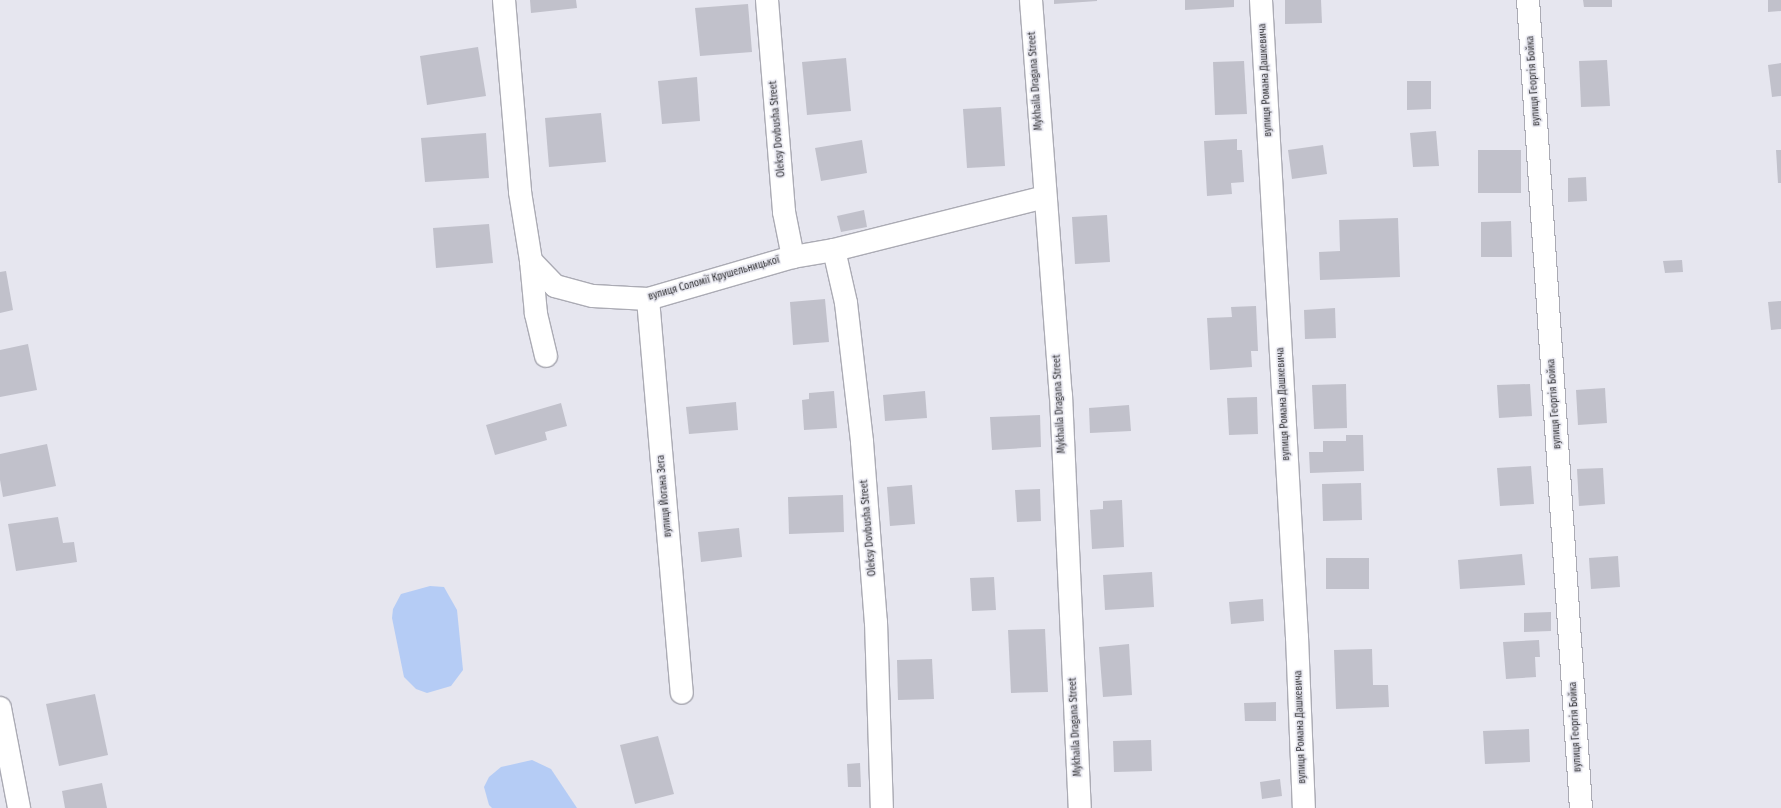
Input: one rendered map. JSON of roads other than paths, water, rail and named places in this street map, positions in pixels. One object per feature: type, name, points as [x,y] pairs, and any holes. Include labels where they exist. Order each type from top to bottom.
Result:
[{"type":"street","points":[[504,0],[520,192],[531,261],[536,314],[546,356]]},
{"type":"street","name":"Oleksy Dovbusha Street","points":[[767,0],[784,212],[794,257]]},
{"type":"street","name":"Mykhaila Dragana Street","points":[[1031,0],[1061,395],[1080,808]]},
{"type":"street","name":"вулиця Романа Дашкевича","points":[[1261,0],[1297,637],[1304,808]]},
{"type":"street","name":"вулиця Георгія Бойка","points":[[1528,0],[1581,808]]},
{"type":"street","name":"вулиця Соломії Крушельницької","points":[[531,261],[556,286],[593,296],[648,299],[794,257],[834,250],[1045,197]]},
{"type":"street","name":"Oleksy Dovbusha Street","points":[[834,250],[846,303],[863,450],[876,622],[882,808]]},
{"type":"street","name":"вулиця Йогана Зега","points":[[648,299],[682,693]]},
{"type":"street","points":[[0,708],[19,808]]},
{"type":"water","points":[[430,586],[444,587],[457,610],[463,670],[451,686],[427,693],[416,689],[404,677],[392,618],[393,609],[401,594]]},
{"type":"water","points":[[532,760],[551,769],[577,808],[492,808],[489,805],[484,787],[489,777],[501,767]]}]
